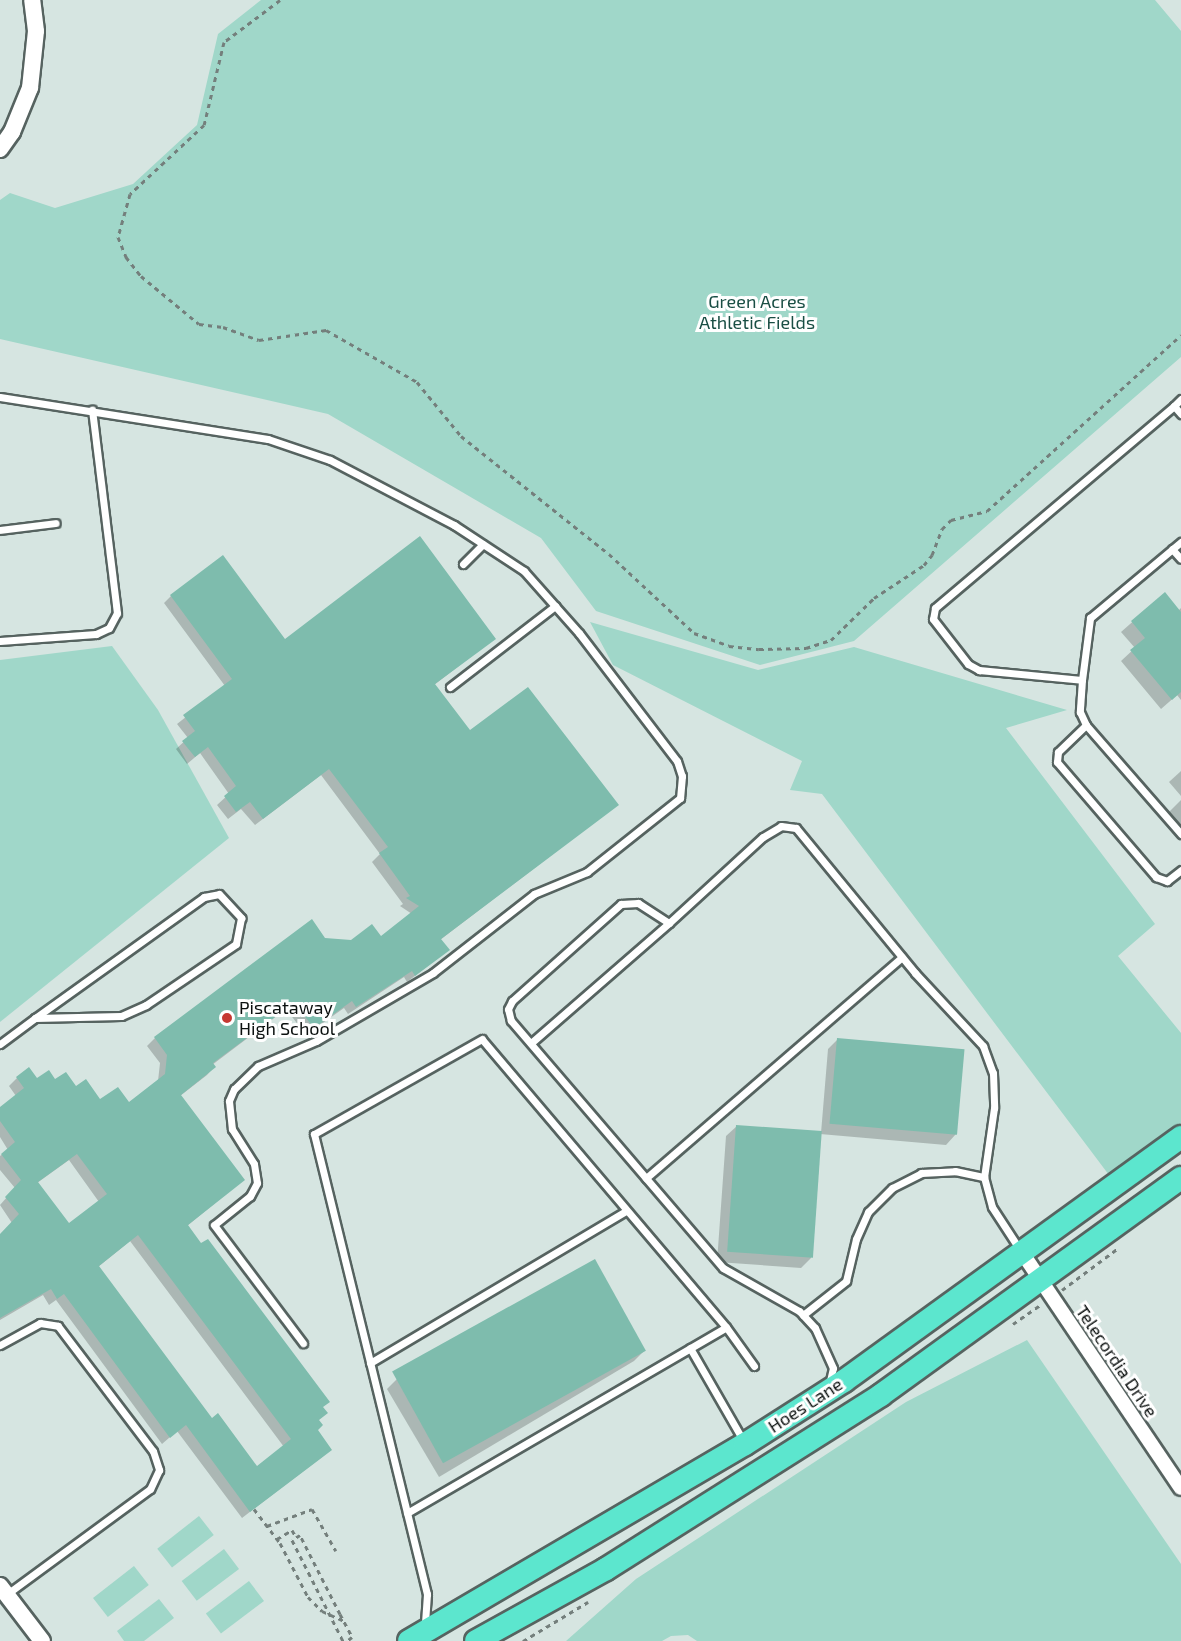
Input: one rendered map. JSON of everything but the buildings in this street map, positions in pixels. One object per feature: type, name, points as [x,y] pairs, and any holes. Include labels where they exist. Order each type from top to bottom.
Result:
[{"type":"highway","name":"Hoes Lane","points":[[415,1638],[746,1444],[828,1391],[1023,1254],[1181,1137]]},
{"type":"highway","name":"Hoes Lane","points":[[476,1641],[606,1569],[881,1395],[1042,1281],[1181,1178]]},
{"type":"street","points":[[0,149],[12,132],[30,88],[36,31],[32,0]]},
{"type":"street","name":"Telecordia Drive","points":[[1023,1254],[1181,1488]]},
{"type":"street","points":[[3,1590],[42,1641]]},
{"type":"lane","points":[[0,397],[268,439],[320,456],[454,525],[524,571],[555,606],[677,761],[682,776],[680,798],[587,872],[534,894],[433,974],[315,1041],[258,1066],[234,1089],[229,1101],[232,1129],[254,1164],[257,1183],[250,1196],[214,1225],[303,1343]]},
{"type":"lane","points":[[1082,680],[979,670],[968,664],[933,619],[935,609],[1181,399]]},
{"type":"lane","points":[[1174,406],[1181,414]]},
{"type":"lane","points":[[0,641],[96,634],[109,628],[117,613],[92,410]]},
{"type":"lane","points":[[0,530],[56,523]]},
{"type":"lane","points":[[1181,542],[1090,618],[1080,712],[1086,725],[1181,834]]},
{"type":"lane","points":[[463,564],[483,544]]},
{"type":"lane","points":[[1172,549],[1181,559]]},
{"type":"lane","points":[[450,687],[555,606]]},
{"type":"lane","points":[[1086,725],[1058,752],[1057,762],[1156,877],[1167,881],[1181,870]]},
{"type":"lane","points":[[531,1043],[764,837],[788,825],[796,828],[902,957],[983,1046],[993,1073],[994,1108],[984,1177],[992,1207],[1023,1254]]},
{"type":"lane","points":[[0,1044],[35,1018],[204,897],[219,894],[236,911],[241,931],[236,944],[146,1005],[121,1016],[35,1018]]},
{"type":"lane","points":[[669,923],[638,903],[621,904],[512,1001],[508,1009],[512,1021],[723,1268],[802,1315],[829,1353],[833,1368],[828,1391]]},
{"type":"lane","points":[[646,1178],[902,957]]},
{"type":"lane","points":[[415,1638],[428,1605],[315,1134],[482,1039],[626,1212],[726,1327],[754,1366]]},
{"type":"lane","points":[[802,1315],[846,1281],[856,1239],[868,1212],[892,1188],[921,1173],[955,1171],[984,1177]]},
{"type":"lane","points":[[370,1363],[626,1212]]},
{"type":"lane","points":[[0,1345],[40,1323],[58,1326],[67,1333],[153,1451],[159,1470],[150,1490],[3,1590]]},
{"type":"lane","points":[[407,1513],[726,1327]]},
{"type":"lane","points":[[690,1348],[746,1444]]},
{"type":"path","points":[[280,0],[224,42],[204,125],[130,194],[118,237],[126,257],[141,276],[199,324],[223,327],[259,340],[326,330],[417,382],[460,436],[609,554],[694,633],[729,646],[759,649],[806,648],[831,640],[874,598],[924,565],[932,555],[942,529],[951,520],[987,511],[1181,335]]},
{"type":"path","points":[[254,1509],[277,1539],[308,1597],[322,1611],[344,1621]]},
{"type":"path","points":[[267,1526],[312,1509],[336,1551]]},
{"type":"path","points":[[277,1539],[292,1530],[296,1537]]},
{"type":"path","points":[[300,1535],[352,1637],[345,1641],[292,1540],[296,1537],[300,1535]]},
{"type":"green space","name":"Green Acres Athletic Fields","points":[[261,0],[1155,0],[1181,31],[1181,357],[854,641],[760,665],[596,611],[541,538],[328,414],[0,339],[0,200],[10,193],[55,208],[133,184],[197,125],[218,34]]},
{"type":"green space","points":[[590,622],[758,670],[854,647],[1067,710],[1006,728],[1155,924],[1118,956],[1181,1033],[1181,1128],[1112,1179],[822,794],[790,790],[802,761],[613,665]]},
{"type":"green space","points":[[112,646],[158,710],[229,838],[0,1022],[0,660]]},
{"type":"green space","points":[[1027,1340],[1181,1564],[1181,1641],[697,1641],[688,1635],[671,1636],[662,1641],[566,1641],[636,1579],[906,1402]]},
{"type":"green space","points":[[199,1516],[214,1535],[172,1568],[157,1549]]},
{"type":"green space","points":[[224,1549],[239,1569],[197,1601],[182,1581]]},
{"type":"green space","points":[[134,1566],[149,1585],[108,1617],[93,1598]]},
{"type":"green space","points":[[249,1581],[264,1601],[221,1633],[206,1613]]},
{"type":"green space","points":[[159,1599],[174,1618],[144,1641],[124,1641],[117,1631]]},
{"type":"place","name":"Piscataway High School","points":[[227,1018]]}]
